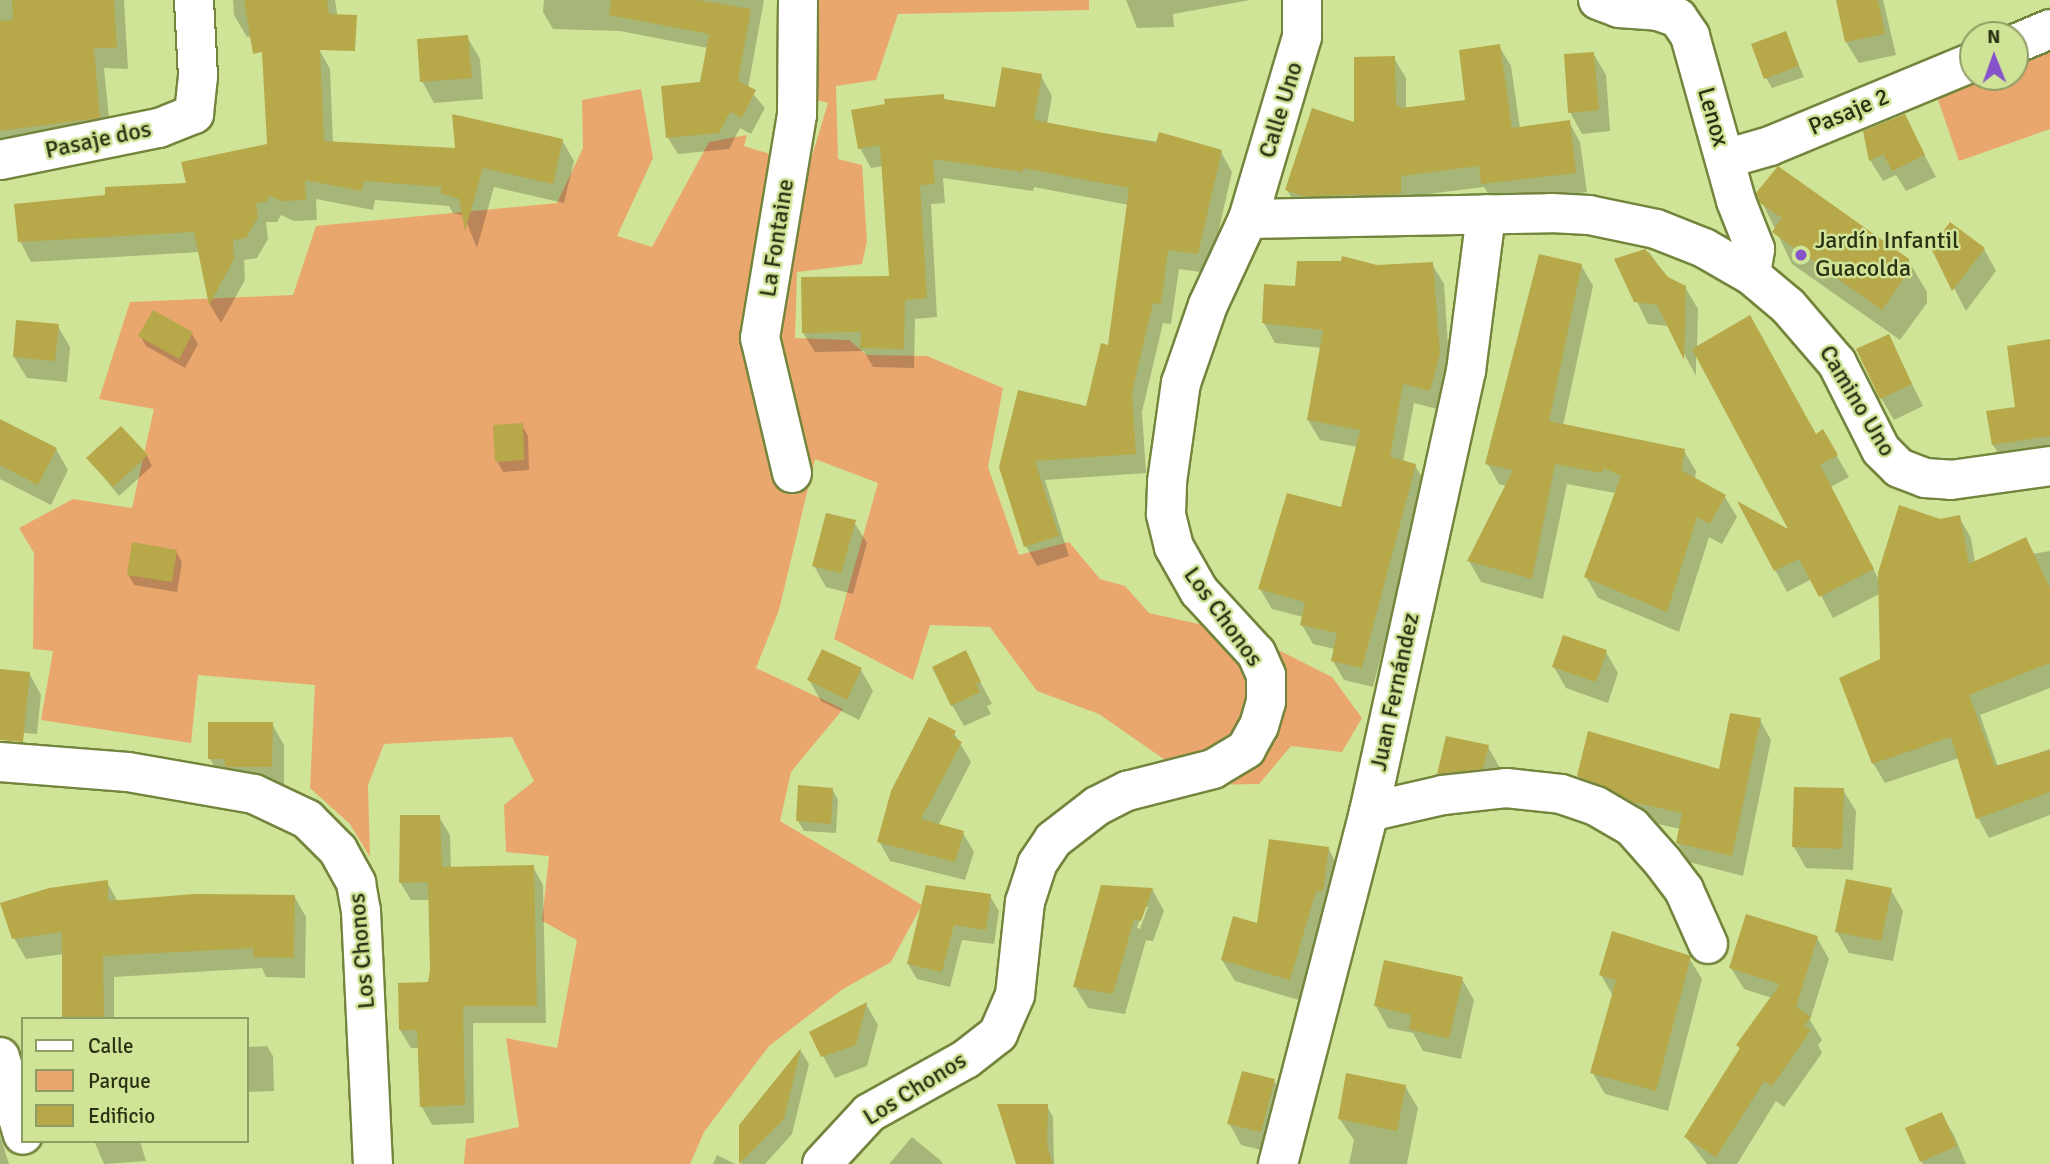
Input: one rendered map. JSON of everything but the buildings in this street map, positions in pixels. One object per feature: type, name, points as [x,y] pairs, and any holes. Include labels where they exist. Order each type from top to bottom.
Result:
[{"type":"street","name":"Pasaje dos","points":[[0,160],[159,128],[194,114],[198,76],[194,0]]},
{"type":"street","name":"La Fontaine","points":[[792,473],[761,338],[797,115],[797,0]]},
{"type":"street","name":"Calle Uno","points":[[1248,219],[1302,37],[1302,0]]},
{"type":"street","name":"Lenox","points":[[1608,4],[1658,11],[1678,18],[1690,36],[1725,159],[1755,250],[1751,275]]},
{"type":"street","points":[[2029,38],[2050,29]]},
{"type":"street","name":"Pasaje 2","points":[[1725,159],[1770,146],[1959,68]]},
{"type":"street","points":[[1248,219],[1486,214]]},
{"type":"street","name":"Camino Uno","points":[[1486,214],[1590,215],[1656,229],[1751,275],[1819,337],[1837,363],[1881,450],[1899,468],[1925,478],[1951,480],[2050,466]]},
{"type":"street","name":"Juan Fernández","points":[[1278,1164],[1369,812],[1466,371],[1486,214]]},
{"type":"street","name":"Los Chonos","points":[[822,1164],[870,1112],[966,1059],[998,1034],[1015,995],[1025,902],[1037,864],[1053,840],[1097,806],[1127,791],[1213,769],[1246,749],[1259,726],[1266,702],[1266,675],[1256,653],[1199,591],[1174,547],[1166,514],[1173,428],[1181,383],[1208,306],[1248,219]]},
{"type":"street","name":"Los Chonos","points":[[0,762],[128,772],[254,794],[307,819],[338,850],[356,883],[363,923],[373,1164]]},
{"type":"street","points":[[1369,812],[1443,795],[1506,788],[1561,794],[1596,806],[1632,827],[1663,862],[1684,890],[1708,944]]},
{"type":"street","points":[[0,1057],[21,1128]]},
{"type":"street","points":[[25,1143],[31,1164]]},
{"type":"green space","points":[[807,0],[1089,0],[1089,10],[898,14],[876,80],[836,86],[838,159],[862,165],[867,241],[862,264],[797,272],[795,338],[849,340],[867,355],[927,356],[1003,388],[988,467],[1019,555],[1069,542],[1100,579],[1125,586],[1149,613],[1249,635],[1332,677],[1362,718],[1342,752],[1291,746],[1259,784],[1201,785],[1099,714],[1037,691],[990,627],[930,625],[913,680],[834,639],[878,483],[815,459],[779,610],[756,668],[843,709],[791,772],[780,821],[922,905],[891,962],[843,989],[769,1046],[704,1132],[690,1164],[464,1164],[466,1139],[519,1127],[506,1038],[557,1048],[577,940],[542,921],[549,856],[506,852],[504,805],[534,781],[512,737],[384,744],[368,785],[370,857],[350,824],[310,788],[315,685],[198,675],[191,743],[41,720],[53,651],[33,649],[34,553],[19,528],[73,499],[132,508],[154,409],[99,399],[130,302],[293,295],[316,226],[557,203],[583,148],[582,100],[641,89],[653,158],[617,236],[652,247],[709,142],[747,135],[744,146],[809,166],[828,103],[781,90]]},
{"type":"green space","points":[[2050,44],[2050,129],[1959,161],[1933,85],[1959,80],[1959,91],[2029,91],[2029,51]]},
{"type":"place","name":"Jardín Infantil Guacolda","points":[[1801,255]]}]
